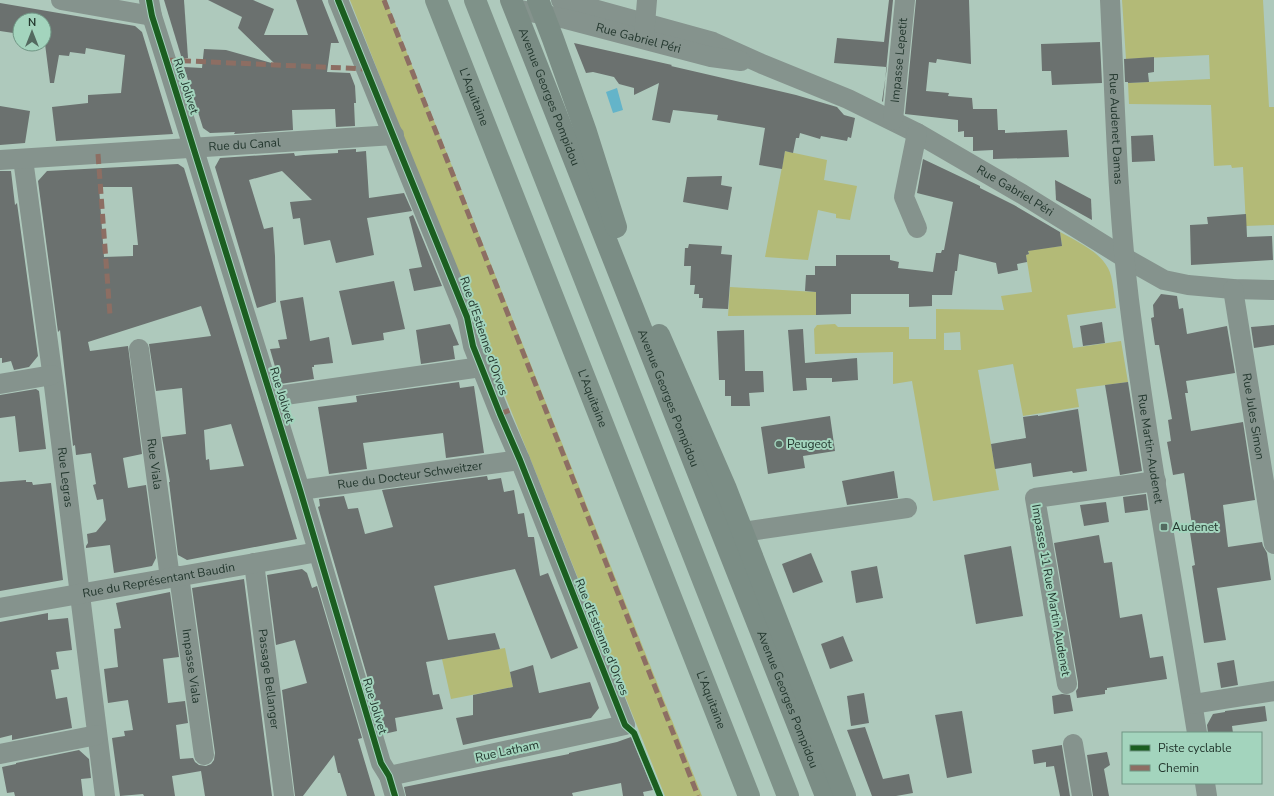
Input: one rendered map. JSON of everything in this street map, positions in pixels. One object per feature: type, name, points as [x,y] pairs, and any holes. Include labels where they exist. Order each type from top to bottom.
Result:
[{"type":"highway","name":"L'Aquitaine","points":[[436,0],[749,796]]},
{"type":"highway","points":[[475,0],[788,796]]},
{"type":"main road","name":"Avenue Georges Pompidou","points":[[513,4],[826,796]]},
{"type":"main road","name":"Avenue Georges Pompidou","points":[[540,7],[586,132],[623,246],[647,308],[726,489],[845,796]]},
{"type":"street","points":[[61,0],[151,8]]},
{"type":"street","name":"Rue d'Estienne d'Orves","points":[[338,0],[467,317],[470,338],[481,367],[520,460],[625,725]]},
{"type":"street","name":"Rue Gabriel Péri","points":[[561,0],[644,31]]},
{"type":"street","points":[[644,31],[647,0]]},
{"type":"street","name":"Impasse Lepetit","points":[[893,120],[905,0]]},
{"type":"street","name":"Rue Audenet Damas","points":[[1110,0],[1125,258]]},
{"type":"street","name":"Rue Gabriel Péri","points":[[513,4],[540,7],[644,31],[713,42],[762,64],[848,99],[893,120],[1022,194],[1125,258],[1164,280],[1188,285],[1233,289],[1274,290]]},
{"type":"street","name":"Rue Jolivet","points":[[151,8],[300,490],[381,763],[389,776],[395,796]]},
{"type":"street","points":[[917,133],[904,197],[917,228]]},
{"type":"street","name":"Rue du Canal","points":[[0,160],[394,135]]},
{"type":"street","name":"Rue Legras","points":[[23,159],[54,386],[105,796]]},
{"type":"street","name":"Rue Martin-Audenet","points":[[1125,258],[1143,400],[1197,732]]},
{"type":"street","name":"Rue Jules Simon","points":[[1233,289],[1274,544]]},
{"type":"street","name":"Rue Viala","points":[[139,349],[174,577]]},
{"type":"street","points":[[271,397],[481,367]]},
{"type":"street","points":[[0,384],[52,375]]},
{"type":"street","name":"Rue du Docteur Schweitzer","points":[[300,490],[520,460]]},
{"type":"street","name":"Impasse 11 Rue Martin Audenet","points":[[1067,684],[1035,498],[1156,480]]},
{"type":"street","points":[[743,532],[907,508]]},
{"type":"street","name":"Rue du Représentant Baudin","points":[[0,608],[318,552]]},
{"type":"street","name":"Passage Bellanger","points":[[254,563],[284,796]]},
{"type":"street","name":"Impasse Viala","points":[[174,577],[204,755]]},
{"type":"street","points":[[1193,704],[1274,691]]},
{"type":"street","name":"Rue Latham","points":[[389,776],[625,725]]},
{"type":"street","points":[[0,754],[97,735]]},
{"type":"street","points":[[1073,744],[1082,796]]},
{"type":"street","points":[[1205,784],[1207,796]]},
{"type":"green space","points":[[350,0],[386,0],[702,796],[665,796],[500,383]]},
{"type":"green space","points":[[1122,0],[1263,0],[1269,107],[1274,107],[1274,225],[1246,226],[1243,167],[1232,168],[1231,165],[1214,166],[1211,105],[1129,104],[1128,83],[1210,79],[1209,55],[1126,59]]},
{"type":"green space","points":[[785,151],[827,160],[824,180],[857,186],[850,220],[836,218],[836,214],[818,210],[808,260],[765,257]]},
{"type":"green space","points":[[1060,232],[1087,247],[1099,256],[1108,268],[1111,276],[1116,308],[1067,315],[1073,348],[1121,341],[1128,382],[1076,389],[1079,407],[1023,416],[1013,364],[978,370],[999,490],[933,501],[912,381],[893,384],[893,352],[815,354],[814,329],[817,325],[835,324],[838,327],[909,327],[909,339],[936,339],[936,309],[1004,310],[1001,296],[1032,292],[1026,255],[1029,254],[1028,250],[1062,246]],"holes":[[[960,332],[961,350],[944,350],[944,333]]]},
{"type":"green space","points":[[730,287],[816,292],[816,315],[728,316]]},
{"type":"green space","points":[[505,648],[513,687],[451,699],[442,659]]},
{"type":"water","points":[[617,88],[623,110],[613,113],[606,92]]},
{"type":"building","points":[[164,0],[184,0],[188,58],[182,59]]},
{"type":"building","points":[[208,0],[253,0],[274,9],[264,35],[308,35],[296,0],[322,0],[339,43],[331,43],[327,72],[350,73],[355,86],[355,126],[336,127],[335,109],[292,110],[293,130],[234,134],[235,132],[210,133],[203,128],[184,67],[202,68],[204,49],[226,50],[275,64],[238,28],[242,17]]},
{"type":"building","points":[[889,0],[893,0],[886,67],[834,63],[837,38],[884,42]]},
{"type":"building","points":[[916,0],[969,0],[971,64],[937,59],[936,63],[929,62],[926,91],[949,93],[948,96],[972,98],[973,109],[997,109],[998,130],[1005,130],[1005,133],[1067,130],[1069,157],[993,159],[993,150],[973,151],[973,137],[964,137],[964,131],[958,132],[958,120],[905,114]]},
{"type":"building","points":[[0,3],[135,26],[142,32],[173,134],[56,141],[52,107],[88,103],[88,95],[121,93],[125,55],[86,48],[85,54],[70,52],[69,56],[59,55],[54,83],[50,83],[46,52],[52,52],[52,12],[12,12],[12,33],[0,31]]},
{"type":"building","points":[[1100,42],[1102,83],[1052,85],[1051,71],[1042,71],[1041,44]]},
{"type":"building","points":[[574,43],[796,95],[837,107],[844,115],[855,118],[851,138],[848,137],[847,141],[821,136],[820,139],[800,133],[799,138],[796,138],[793,153],[785,151],[782,169],[759,165],[765,128],[717,120],[718,115],[673,110],[670,123],[652,120],[659,83],[634,95],[634,88],[619,84],[614,77],[593,72],[586,73]]},
{"type":"building","points":[[1154,57],[1154,72],[1148,73],[1149,82],[1125,82],[1124,59]]},
{"type":"building","points":[[885,79],[883,102],[882,101]]},
{"type":"building","points":[[0,106],[30,111],[25,143],[0,145]]},
{"type":"building","points":[[1153,135],[1155,161],[1132,162],[1131,136]]},
{"type":"building","points":[[356,149],[356,152],[366,151],[369,198],[404,193],[412,211],[367,218],[374,255],[336,263],[330,240],[304,245],[300,218],[293,219],[290,202],[312,200],[282,171],[249,180],[264,229],[273,227],[275,256],[276,302],[257,308],[215,167],[220,158],[294,153],[295,156],[338,153],[338,150]]},
{"type":"building","points":[[923,159],[980,186],[980,188],[1014,205],[1060,232],[1062,246],[1028,251],[1029,254],[1026,255],[1027,262],[1017,264],[1018,270],[998,274],[996,263],[959,254],[952,295],[932,295],[932,306],[909,307],[909,294],[851,294],[851,314],[816,315],[816,292],[805,291],[806,275],[815,275],[815,266],[836,266],[836,255],[890,255],[890,260],[899,262],[898,268],[933,272],[936,253],[941,253],[942,250],[944,250],[953,202],[917,193]]},
{"type":"building","points":[[178,164],[184,168],[297,539],[187,560],[178,555],[170,482],[162,437],[186,434],[182,388],[156,391],[149,344],[211,336],[201,306],[88,342],[90,351],[128,346],[142,454],[123,458],[128,488],[146,485],[156,558],[152,566],[114,573],[110,545],[86,548],[88,543],[87,534],[96,532],[106,520],[103,499],[97,500],[93,485],[96,484],[91,453],[76,455],[75,445],[73,446],[60,330],[58,332],[38,181],[47,171]],"holes":[[[99,187],[132,187],[138,245],[133,245],[133,256],[104,257]],[[231,424],[244,466],[210,470],[209,459],[206,460],[204,430]]]},
{"type":"building","points":[[0,171],[11,171],[15,205],[17,203],[38,356],[29,367],[14,370],[11,361],[2,363],[2,358],[0,358]]},
{"type":"building","points":[[722,176],[721,185],[732,187],[728,210],[683,202],[687,177]]},
{"type":"building","points":[[1055,180],[1091,199],[1092,220],[1056,200]]},
{"type":"building","points":[[1246,214],[1247,237],[1272,236],[1273,260],[1191,265],[1190,225],[1208,224],[1207,217]]},
{"type":"building","points":[[413,215],[442,286],[414,291],[409,269],[422,267],[409,217]]},
{"type":"building","points":[[689,244],[722,246],[721,254],[732,255],[728,309],[702,308],[703,298],[699,298],[699,294],[694,294],[695,285],[690,285],[691,266],[684,266],[685,248],[688,248]]},
{"type":"building","points":[[394,281],[405,329],[383,333],[384,340],[352,345],[339,291]]},
{"type":"building","points":[[1161,294],[1177,296],[1179,309],[1183,308],[1187,334],[1227,326],[1235,373],[1186,381],[1188,393],[1185,393],[1191,431],[1243,422],[1255,500],[1223,505],[1228,547],[1262,542],[1267,553],[1271,580],[1217,588],[1226,640],[1204,643],[1192,566],[1195,565],[1189,526],[1192,525],[1184,473],[1173,475],[1167,442],[1171,441],[1168,420],[1172,419],[1159,345],[1155,345],[1151,318],[1154,317],[1153,305]]},
{"type":"building","points":[[303,297],[310,341],[329,337],[333,363],[314,365],[314,367],[312,367],[314,379],[280,384],[270,349],[280,348],[278,340],[287,339],[280,301]]},
{"type":"building","points":[[1102,322],[1105,343],[1083,346],[1080,326]]},
{"type":"building","points":[[450,324],[459,345],[453,346],[455,359],[421,364],[416,330]]},
{"type":"building","points":[[1274,325],[1274,345],[1254,348],[1251,327]]},
{"type":"building","points":[[803,329],[805,363],[857,358],[858,380],[832,382],[832,378],[806,378],[807,390],[793,391],[788,330]]},
{"type":"building","points":[[744,330],[745,371],[763,371],[764,392],[749,393],[750,406],[731,406],[731,396],[725,396],[725,380],[719,380],[717,331]]},
{"type":"building","points":[[459,382],[460,388],[474,386],[484,453],[446,458],[443,433],[363,443],[367,469],[329,474],[318,407],[357,402],[356,396]]},
{"type":"building","points":[[1128,382],[1142,471],[1120,475],[1105,385]]},
{"type":"building","points":[[36,389],[39,391],[46,449],[19,452],[15,416],[0,418],[0,395]]},
{"type":"building","points":[[1078,409],[1087,471],[1073,473],[1072,471],[1033,477],[1031,463],[995,469],[991,444],[1026,438],[1023,417]]},
{"type":"building","points":[[830,416],[835,451],[803,456],[805,468],[768,474],[761,427]]},
{"type":"building","points":[[894,471],[898,498],[847,505],[842,481]]},
{"type":"building","points":[[487,476],[488,480],[501,478],[504,492],[514,490],[518,514],[524,513],[528,537],[534,537],[540,576],[548,573],[578,648],[551,659],[515,569],[434,586],[448,640],[495,633],[500,649],[426,662],[433,695],[439,694],[443,709],[395,718],[397,731],[384,734],[318,507],[320,506],[319,499],[344,496],[348,509],[358,508],[365,534],[393,527],[382,490]]},
{"type":"building","points":[[26,480],[26,482],[32,482],[33,485],[51,483],[63,580],[0,591],[0,482]]},
{"type":"building","points":[[1146,494],[1148,510],[1125,513],[1123,497]]},
{"type":"building","points":[[1106,502],[1109,522],[1084,526],[1080,505]]},
{"type":"building","points":[[1099,535],[1104,563],[1112,562],[1120,618],[1142,614],[1150,658],[1163,656],[1167,679],[1107,688],[1107,690],[1105,690],[1105,694],[1077,698],[1076,691],[1078,688],[1078,682],[1054,543]]},
{"type":"building","points":[[1011,546],[1023,616],[976,624],[964,555]]},
{"type":"building","points":[[811,553],[823,582],[793,593],[782,564]]},
{"type":"building","points":[[877,566],[883,598],[856,603],[851,571]]},
{"type":"building","points":[[302,569],[307,573],[312,588],[317,586],[362,738],[358,739],[375,796],[347,796],[340,773],[338,773],[334,755],[303,796],[295,796],[282,690],[307,683],[295,640],[276,645],[267,575]]},
{"type":"building","points":[[244,579],[272,796],[205,796],[201,771],[172,776],[175,796],[144,796],[143,794],[120,796],[112,738],[125,736],[124,731],[133,730],[128,700],[108,703],[104,669],[118,667],[114,629],[121,628],[116,603],[170,592],[179,657],[163,659],[168,703],[185,701],[188,723],[176,725],[180,759],[193,758],[199,765],[206,766],[211,764],[214,760],[215,753],[192,588]]},
{"type":"building","points":[[48,613],[48,620],[68,618],[72,650],[56,652],[59,669],[51,670],[56,699],[67,697],[72,728],[12,740],[12,735],[0,738],[0,622]]},
{"type":"building","points":[[843,636],[853,661],[830,669],[821,644]]},
{"type":"building","points":[[1234,660],[1238,685],[1221,688],[1217,663]]},
{"type":"building","points":[[533,665],[539,693],[590,682],[599,708],[591,718],[463,745],[456,718],[473,715],[473,695],[513,687],[510,672]]},
{"type":"building","points":[[864,693],[869,723],[851,726],[847,696]]},
{"type":"building","points":[[1062,694],[1070,695],[1073,711],[1054,714],[1052,696]]},
{"type":"building","points":[[1265,706],[1267,721],[1232,726],[1233,732],[1208,732],[1207,725],[1213,714]]},
{"type":"building","points":[[962,711],[972,773],[947,778],[935,715]]},
{"type":"building","points":[[865,727],[883,779],[909,774],[913,793],[896,796],[872,796],[847,730]]},
{"type":"building","points":[[631,737],[653,790],[643,792],[644,796],[623,796],[621,783],[572,793],[573,796],[406,796],[404,787],[569,754]]},
{"type":"building","points":[[1062,745],[1070,796],[1060,796],[1054,766],[1046,767],[1046,762],[1034,764],[1032,750]]},
{"type":"building","points":[[79,750],[89,759],[91,778],[81,779],[83,796],[15,796],[14,792],[7,793],[2,767]]},
{"type":"building","points":[[1107,752],[1110,765],[1104,769],[1109,796],[1093,796],[1087,755]]},
{"type":"marked path","points":[[384,0],[698,796]]},
{"type":"marked path","points":[[166,60],[366,69]]},
{"type":"marked path","points":[[98,154],[110,315]]},
{"type":"marked path","points":[[500,414],[510,410]]},
{"type":"cycle path","points":[[149,0],[152,16],[300,490],[381,763],[389,776],[395,796]]},
{"type":"cycle path","points":[[338,0],[467,317],[473,346],[625,725],[634,733],[660,796]]},
{"type":"place","name":"Peugeot","points":[[779,444]]},
{"type":"place","name":"Audenet","points":[[1164,527]]}]
